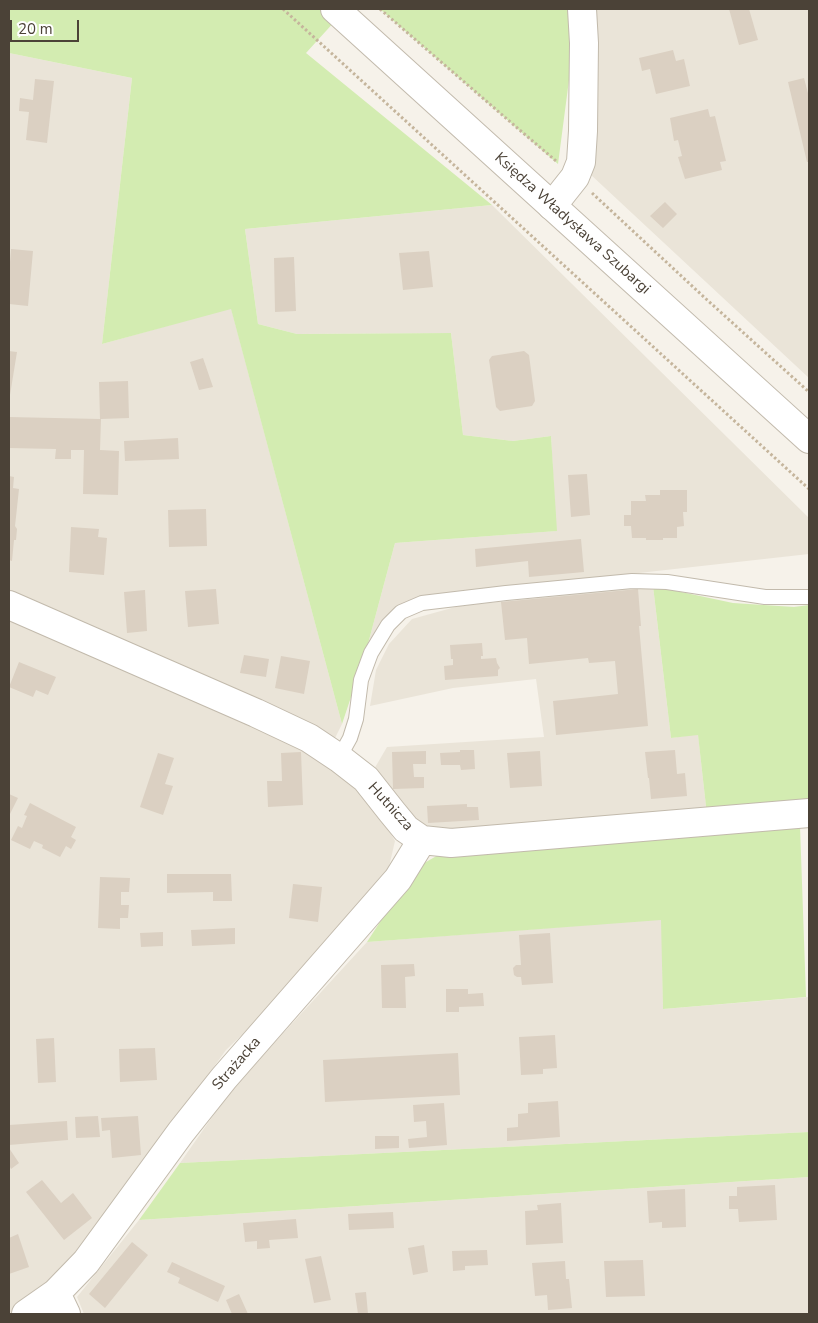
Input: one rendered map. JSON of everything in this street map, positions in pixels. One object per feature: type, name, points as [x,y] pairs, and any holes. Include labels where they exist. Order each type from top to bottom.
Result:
[{"type":"street","name":"Księdza Władysława Szubargi","points":[[335,9],[809,439]]},
{"type":"street","points":[[552,206],[575,177],[581,162],[584,43],[582,9]]},
{"type":"street","name":"Hutnicza","points":[[9,606],[256,713],[308,738],[339,758],[366,779],[406,829],[422,840],[451,843],[809,813]]},
{"type":"street","name":"Strażacka","points":[[26,1314],[61,1304],[86,1262],[181,1132],[224,1078],[398,879],[422,840]]},
{"type":"lane","points":[[339,758],[350,738],[356,719],[361,680],[372,654],[388,625],[401,612],[422,603],[506,592],[632,581],[667,582],[765,597],[809,597]]},
{"type":"path","points":[[283,9],[809,489]]},
{"type":"path","points":[[380,9],[575,177],[809,392]]},
{"type":"shaded area","points":[[596,9],[809,9],[809,378],[590,174],[598,42]]},
{"type":"shaded area","points":[[9,53],[132,78],[102,344],[231,308],[342,724],[334,740],[9,592]]},
{"type":"shaded area","points":[[492,205],[809,518],[809,554],[603,577],[415,602],[365,655],[395,543],[556,531],[551,436],[513,441],[463,435],[451,333],[297,334],[258,324],[245,229]]},
{"type":"shaded area","points":[[653,586],[671,738],[698,734],[707,815],[422,832],[373,771],[387,747],[544,737],[536,679],[453,688],[370,706],[376,670],[389,644],[412,619],[459,606]]},
{"type":"shaded area","points":[[9,620],[309,743],[361,783],[395,841],[385,884],[321,959],[226,1050],[52,1290],[15,1314],[9,1314]]},
{"type":"shaded area","points":[[662,919],[663,1009],[809,997],[809,1132],[180,1163],[231,1090],[367,942]]},
{"type":"shaded area","points":[[809,1177],[809,1314],[84,1314],[77,1297],[139,1220]]},
{"type":"green space","points":[[9,9],[346,9],[306,53],[492,205],[245,229],[258,324],[297,334],[451,333],[463,435],[513,441],[551,436],[557,531],[395,543],[365,655],[342,724],[231,309],[102,344],[132,78],[9,53]]},
{"type":"green space","points":[[380,9],[571,9],[572,57],[558,164]]},
{"type":"green space","points":[[653,586],[733,603],[794,607],[809,605],[809,806],[707,815],[698,735],[671,738]]},
{"type":"green space","points":[[800,826],[806,997],[663,1009],[661,920],[367,942],[402,888],[419,866],[440,854]]},
{"type":"green space","points":[[809,1132],[809,1177],[139,1220],[180,1163]]},
{"type":"building","points":[[729,9],[749,9],[758,40],[739,45]]},
{"type":"building","points":[[673,50],[676,61],[684,59],[690,86],[656,94],[650,69],[642,71],[639,58]]},
{"type":"building","points":[[804,78],[809,97],[809,162],[807,162],[788,82]]},
{"type":"building","points":[[35,79],[54,81],[47,143],[26,140],[29,112],[19,111],[20,98],[33,100]]},
{"type":"building","points":[[708,109],[710,117],[715,116],[726,161],[720,162],[722,170],[685,179],[678,157],[682,156],[678,140],[674,141],[670,118]]},
{"type":"building","points":[[665,202],[677,214],[663,228],[650,216]]},
{"type":"building","points":[[11,249],[33,251],[28,306],[9,304]]},
{"type":"building","points":[[429,251],[433,287],[403,290],[399,253]]},
{"type":"building","points":[[294,257],[296,311],[275,312],[274,258]]},
{"type":"building","points":[[9,351],[17,352],[10,395],[9,395]]},
{"type":"building","points":[[524,351],[529,355],[535,401],[532,406],[500,411],[496,407],[489,360],[492,356]]},
{"type":"building","points":[[203,358],[213,387],[199,390],[190,362]]},
{"type":"building","points":[[128,381],[129,418],[101,419],[100,450],[119,451],[118,495],[83,494],[84,450],[71,450],[71,459],[55,459],[56,449],[9,448],[9,417],[100,419],[99,382]]},
{"type":"building","points":[[178,438],[179,459],[125,461],[124,441]]},
{"type":"building","points":[[587,474],[590,515],[571,517],[568,475]]},
{"type":"building","points":[[9,476],[14,477],[13,488],[19,489],[15,526],[17,529],[16,540],[14,540],[12,561],[9,560]]},
{"type":"building","points":[[660,490],[687,490],[687,512],[683,512],[684,526],[677,527],[677,538],[646,540],[646,538],[632,538],[631,526],[624,526],[624,515],[631,515],[631,501],[646,501],[645,495],[660,495]]},
{"type":"building","points":[[206,509],[207,546],[169,547],[168,510]]},
{"type":"building","points":[[71,527],[99,529],[98,537],[107,538],[104,575],[69,572]]},
{"type":"building","points":[[581,539],[584,572],[529,577],[528,561],[476,567],[475,549]]},
{"type":"building","points":[[216,589],[219,624],[188,627],[185,591]]},
{"type":"building","points":[[638,589],[641,626],[639,626],[648,726],[556,735],[553,701],[618,694],[615,661],[589,663],[588,658],[529,664],[527,638],[505,640],[501,602]]},
{"type":"building","points":[[145,590],[147,631],[127,633],[124,592]]},
{"type":"building","points":[[482,643],[483,656],[481,656],[481,659],[496,658],[500,668],[498,676],[445,680],[444,666],[453,665],[450,645]]},
{"type":"building","points":[[244,655],[269,659],[266,677],[240,673]]},
{"type":"building","points":[[281,656],[310,661],[304,694],[275,688]]},
{"type":"building","points":[[19,662],[56,677],[48,695],[36,690],[33,697],[9,687]]},
{"type":"building","points":[[460,750],[474,750],[475,769],[461,770],[460,765],[441,765],[440,753],[460,752]]},
{"type":"building","points":[[675,750],[677,774],[685,773],[687,796],[651,799],[645,752]]},
{"type":"building","points":[[426,751],[426,764],[413,764],[414,777],[424,777],[424,788],[393,789],[392,752]]},
{"type":"building","points":[[540,751],[542,786],[510,788],[507,753]]},
{"type":"building","points":[[301,752],[303,805],[268,807],[267,781],[282,781],[281,753]]},
{"type":"building","points":[[158,753],[174,758],[165,784],[173,786],[163,815],[140,807]]},
{"type":"building","points":[[9,794],[18,798],[10,814],[9,814]]},
{"type":"building","points":[[30,803],[76,827],[71,837],[76,840],[71,849],[66,846],[60,857],[42,848],[43,845],[34,841],[30,849],[11,840],[18,826],[22,828],[27,816],[24,815]]},
{"type":"building","points":[[467,804],[467,807],[478,807],[479,820],[428,823],[427,806]]},
{"type":"building","points":[[167,874],[231,874],[232,901],[213,901],[213,892],[167,893]]},
{"type":"building","points":[[100,877],[130,878],[129,892],[121,892],[121,905],[129,905],[128,918],[120,918],[120,929],[98,928]]},
{"type":"building","points":[[293,884],[322,887],[318,922],[289,918]]},
{"type":"building","points":[[235,928],[235,944],[192,946],[191,930]]},
{"type":"building","points":[[163,932],[163,946],[141,947],[140,933]]},
{"type":"building","points":[[550,933],[553,983],[522,985],[521,977],[514,975],[513,968],[516,965],[521,965],[519,935]]},
{"type":"building","points":[[414,964],[415,976],[405,977],[406,1008],[382,1008],[381,965]]},
{"type":"building","points":[[446,989],[468,989],[468,994],[483,993],[484,1006],[459,1007],[459,1012],[446,1012]]},
{"type":"building","points":[[555,1035],[557,1068],[543,1069],[543,1074],[521,1075],[519,1037]]},
{"type":"building","points":[[54,1038],[56,1082],[38,1083],[36,1039]]},
{"type":"building","points":[[155,1048],[157,1080],[120,1082],[119,1049]]},
{"type":"building","points":[[458,1053],[460,1095],[325,1102],[323,1060]]},
{"type":"building","points":[[558,1101],[560,1137],[507,1141],[507,1128],[518,1127],[518,1114],[528,1113],[528,1103]]},
{"type":"building","points":[[444,1103],[447,1145],[409,1148],[408,1139],[427,1137],[426,1121],[414,1122],[413,1105]]},
{"type":"building","points":[[98,1116],[100,1137],[76,1138],[75,1117]]},
{"type":"building","points":[[138,1116],[141,1155],[112,1158],[110,1130],[102,1131],[101,1118]]},
{"type":"building","points":[[67,1121],[68,1140],[9,1145],[9,1125]]},
{"type":"building","points":[[375,1136],[399,1136],[399,1148],[375,1149]]},
{"type":"building","points":[[9,1148],[19,1163],[11,1169],[9,1165]]},
{"type":"building","points":[[42,1180],[61,1203],[73,1193],[92,1218],[64,1240],[26,1192]]},
{"type":"building","points":[[775,1185],[777,1220],[739,1222],[738,1209],[729,1209],[729,1196],[737,1196],[737,1187]]},
{"type":"building","points":[[685,1189],[686,1227],[662,1228],[662,1222],[649,1223],[647,1191]]},
{"type":"building","points":[[561,1203],[563,1243],[526,1245],[525,1211],[538,1210],[537,1205]]},
{"type":"building","points":[[393,1212],[394,1228],[349,1230],[348,1214]]},
{"type":"building","points":[[296,1219],[298,1238],[269,1240],[270,1248],[257,1249],[257,1241],[245,1242],[243,1223]]},
{"type":"building","points":[[18,1234],[29,1267],[9,1274],[9,1238]]},
{"type":"building","points":[[132,1242],[148,1255],[105,1308],[89,1294]]},
{"type":"building","points":[[424,1245],[428,1272],[413,1275],[408,1248]]},
{"type":"building","points":[[487,1250],[488,1265],[465,1266],[465,1270],[453,1271],[452,1251]]},
{"type":"building","points":[[321,1256],[331,1300],[314,1303],[305,1259]]},
{"type":"building","points":[[643,1260],[645,1296],[606,1297],[604,1261]]},
{"type":"building","points":[[565,1261],[566,1279],[569,1279],[572,1308],[548,1310],[547,1295],[535,1296],[532,1263]]},
{"type":"building","points":[[172,1262],[225,1286],[218,1302],[178,1283],[180,1278],[167,1272]]},
{"type":"building","points":[[366,1292],[368,1314],[358,1314],[355,1293]]},
{"type":"building","points":[[239,1294],[248,1314],[232,1314],[226,1300]]}]
